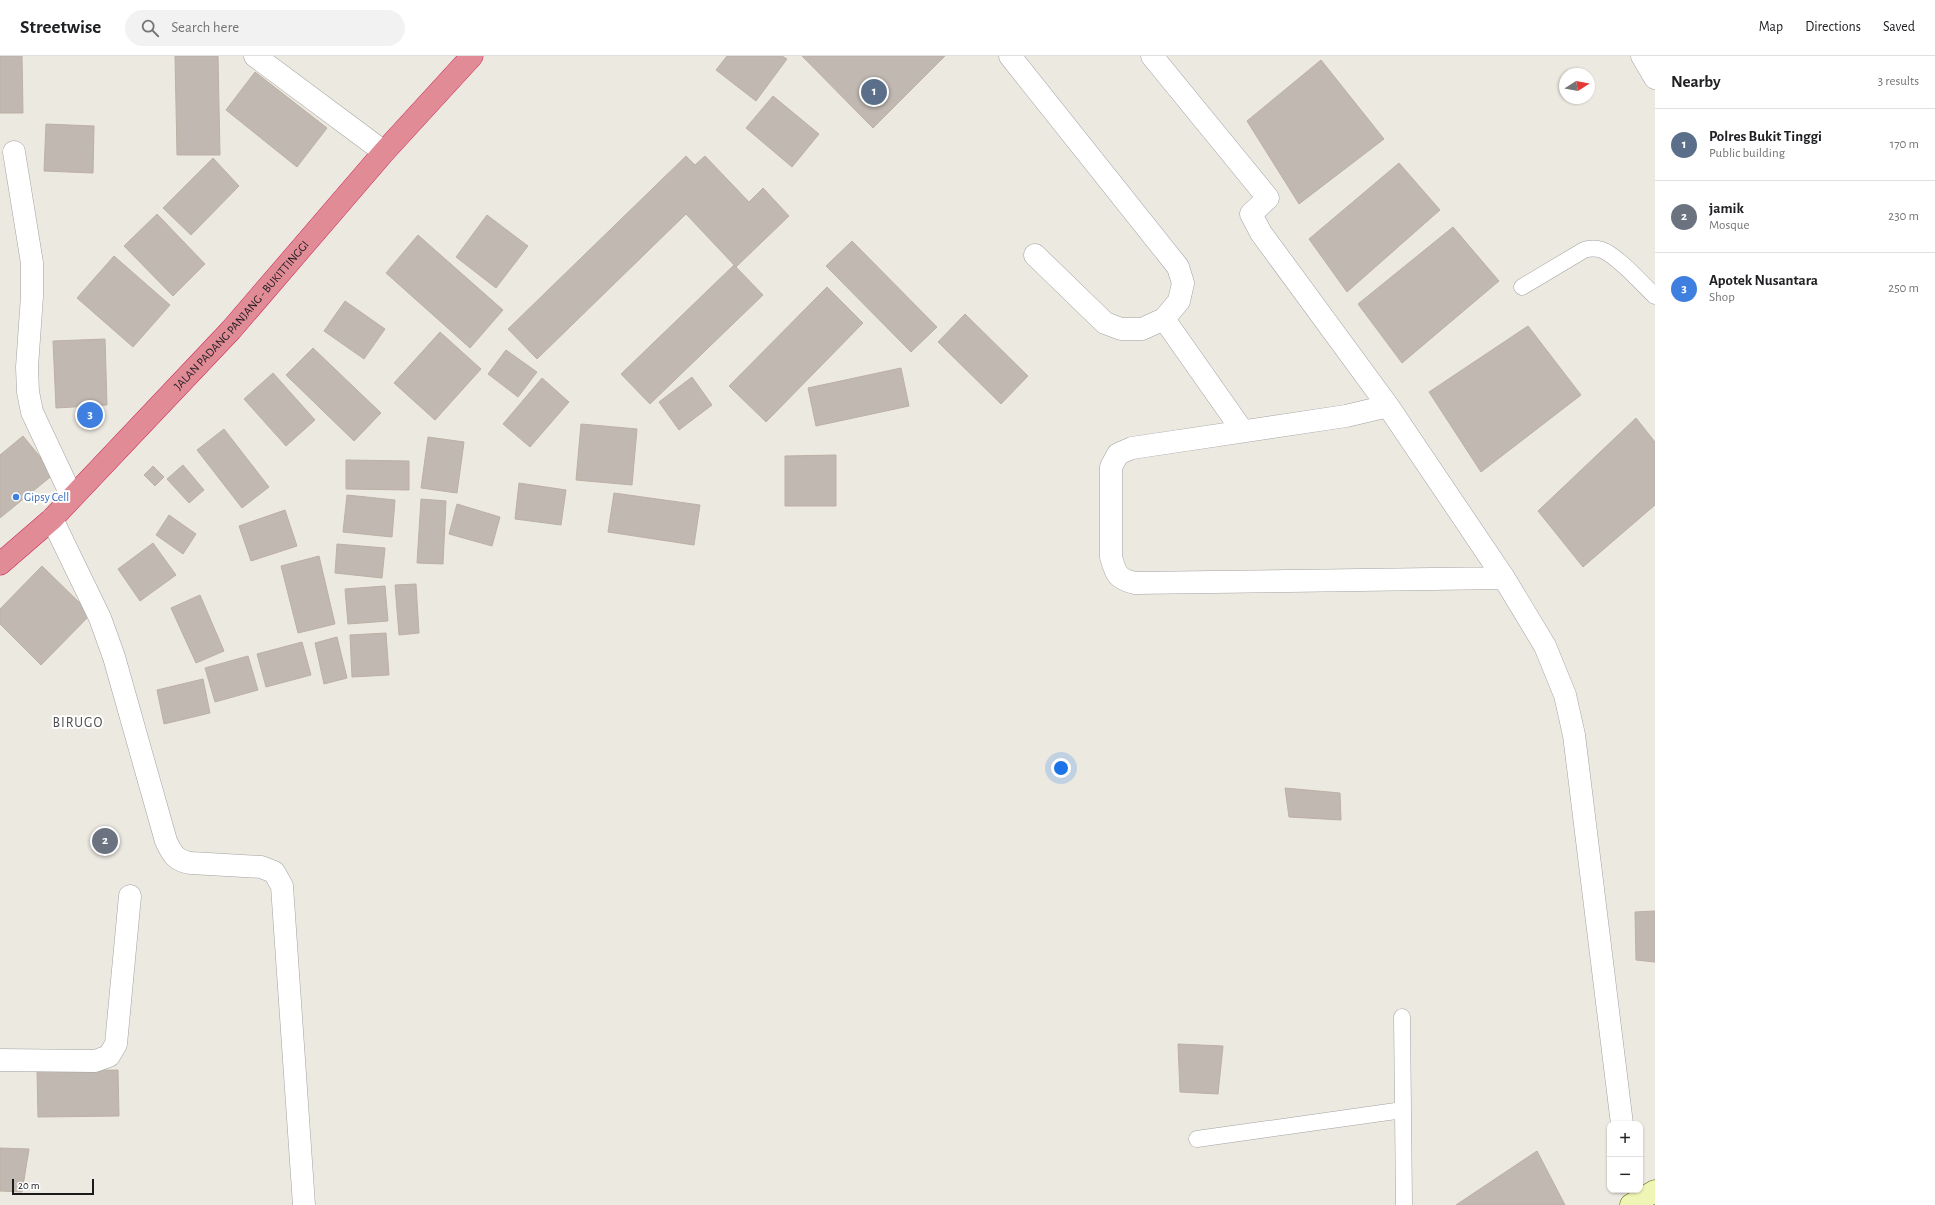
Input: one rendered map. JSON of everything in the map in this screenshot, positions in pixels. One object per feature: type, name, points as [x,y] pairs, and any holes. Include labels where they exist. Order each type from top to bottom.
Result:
[{"type":"highway","name":"JALAN PADANG PANJANG - BUKITTINGGI","points":[[0,564],[52,519],[231,330],[384,152],[472,56]]},
{"type":"street","points":[[255,56],[384,152]]},
{"type":"street","points":[[1010,56],[1178,267],[1183,283],[1179,301],[1164,320],[1142,329],[1121,329],[1105,322],[1035,256]]},
{"type":"street","points":[[1152,56],[1268,198],[1251,214],[1261,233],[1388,406],[1504,578],[1545,646],[1565,695],[1574,735],[1622,1121]]},
{"type":"street","points":[[1642,56],[1655,78]]},
{"type":"street","points":[[14,152],[32,262],[32,296],[27,367],[28,392],[32,412],[72,497]]},
{"type":"street","points":[[1164,320],[1242,430]]},
{"type":"street","points":[[1388,406],[1346,416],[1242,430],[1132,448],[1118,454],[1111,467],[1111,557],[1115,570],[1123,580],[1136,583],[1504,578]]},
{"type":"street","points":[[52,519],[100,618],[112,650],[166,841],[172,855],[182,862],[260,867],[274,872],[282,886],[304,1205]]},
{"type":"street","points":[[0,1060],[95,1061],[109,1056],[116,1044],[130,896]]},
{"type":"street","points":[[1631,1200],[1655,1191]]},
{"type":"lane","points":[[1522,287],[1584,250],[1592,248],[1602,250],[1613,256],[1655,296]]},
{"type":"lane","points":[[1402,1017],[1404,1205]]},
{"type":"lane","points":[[1197,1139],[1403,1110]]},
{"type":"building","points":[[0,56],[22,56],[23,113],[0,113]]},
{"type":"building","points":[[175,56],[218,56],[220,155],[177,155]]},
{"type":"building","points":[[727,56],[782,56],[787,59],[756,101],[716,70]]},
{"type":"building","points":[[802,56],[945,56],[873,128]]},
{"type":"building","points":[[1321,60],[1384,139],[1299,204],[1247,121]]},
{"type":"building","points":[[255,72],[327,128],[297,167],[226,110]]},
{"type":"building","points":[[773,96],[819,134],[792,167],[746,128]]},
{"type":"building","points":[[46,124],[94,126],[93,173],[44,171]]},
{"type":"building","points":[[686,156],[695,165],[705,156],[749,202],[763,188],[789,216],[736,267],[686,214],[537,359],[508,329]]},
{"type":"building","points":[[213,158],[239,186],[191,235],[163,208]]},
{"type":"building","points":[[1399,163],[1440,210],[1347,292],[1309,239]]},
{"type":"building","points":[[157,214],[205,264],[173,296],[124,246]]},
{"type":"building","points":[[487,215],[528,246],[496,288],[456,257]]},
{"type":"building","points":[[1453,227],[1499,281],[1402,363],[1358,304]]},
{"type":"building","points":[[418,235],[503,310],[470,348],[386,273]]},
{"type":"building","points":[[852,241],[937,327],[911,352],[826,266]]},
{"type":"building","points":[[114,256],[170,305],[133,347],[77,298]]},
{"type":"building","points":[[734,265],[763,295],[650,404],[621,374]]},
{"type":"building","points":[[827,287],[863,323],[766,422],[729,386]]},
{"type":"building","points":[[345,301],[385,329],[364,359],[324,331]]},
{"type":"building","points":[[965,314],[1028,376],[1001,404],[938,342]]},
{"type":"building","points":[[1528,326],[1581,395],[1481,472],[1429,392]]},
{"type":"building","points":[[440,332],[481,369],[435,420],[394,383]]},
{"type":"building","points":[[105,339],[107,405],[56,408],[53,341]]},
{"type":"building","points":[[313,348],[381,413],[354,441],[286,375]]},
{"type":"building","points":[[506,350],[537,372],[518,397],[488,374]]},
{"type":"building","points":[[901,368],[909,406],[816,426],[808,388]]},
{"type":"building","points":[[273,373],[315,420],[286,446],[244,399]]},
{"type":"building","points":[[692,377],[712,405],[679,430],[659,402]]},
{"type":"building","points":[[542,378],[569,402],[530,447],[503,424]]},
{"type":"building","points":[[1636,418],[1655,442],[1655,505],[1583,567],[1538,511]]},
{"type":"building","points":[[581,424],[637,429],[632,485],[576,480]]},
{"type":"building","points":[[224,429],[269,487],[242,508],[197,450]]},
{"type":"building","points":[[23,436],[54,474],[0,518],[0,455]]},
{"type":"building","points":[[428,437],[464,442],[457,493],[421,488]]},
{"type":"building","points":[[836,455],[836,506],[785,506],[785,456]]},
{"type":"building","points":[[346,460],[409,461],[409,490],[346,489]]},
{"type":"building","points":[[183,465],[204,490],[189,503],[167,479]]},
{"type":"building","points":[[153,466],[164,477],[155,486],[144,475]]},
{"type":"building","points":[[519,483],[566,490],[561,525],[515,519]]},
{"type":"building","points":[[614,493],[700,505],[694,545],[608,532]]},
{"type":"building","points":[[347,495],[395,500],[392,537],[343,532]]},
{"type":"building","points":[[421,499],[446,501],[443,564],[417,563]]},
{"type":"building","points":[[457,504],[500,517],[492,546],[449,534]]},
{"type":"building","points":[[285,510],[297,546],[251,561],[239,526]]},
{"type":"building","points":[[169,515],[196,534],[183,554],[156,535]]},
{"type":"building","points":[[153,543],[176,575],[140,601],[118,569]]},
{"type":"building","points":[[337,544],[385,548],[382,578],[335,573]]},
{"type":"building","points":[[319,556],[335,624],[298,633],[281,566]]},
{"type":"building","points":[[42,566],[91,614],[41,665],[0,624],[0,609]]},
{"type":"building","points":[[416,584],[419,633],[399,635],[395,585]]},
{"type":"building","points":[[385,586],[388,621],[348,624],[345,589]]},
{"type":"building","points":[[200,595],[224,651],[196,663],[171,608]]},
{"type":"building","points":[[386,633],[389,675],[352,677],[350,635]]},
{"type":"building","points":[[337,637],[347,678],[324,684],[315,643]]},
{"type":"building","points":[[302,642],[311,675],[266,687],[257,654]]},
{"type":"building","points":[[248,656],[258,690],[215,702],[205,668]]},
{"type":"building","points":[[203,679],[210,713],[164,724],[157,690]]},
{"type":"building","points":[[1285,788],[1340,793],[1341,820],[1289,817]]},
{"type":"building","points":[[1655,911],[1655,962],[1636,960],[1635,912]]},
{"type":"building","points":[[1178,1044],[1223,1046],[1218,1094],[1180,1092]]},
{"type":"building","points":[[118,1070],[119,1116],[38,1117],[37,1071]]},
{"type":"building","points":[[0,1148],[29,1149],[22,1192],[0,1191]]},
{"type":"building","points":[[1537,1151],[1565,1205],[1456,1205]]},
{"type":"place","name":"Polres Bukit Tinggi","points":[[874,92]]},
{"type":"place","name":"Apotek Nusantara","points":[[90,415]]},
{"type":"place","name":"Gipsy Cell","points":[[16,497]]},
{"type":"place","name":"jamik","points":[[105,841]]},
{"type":"district","name":"BIRUGO","points":[[78,722]]}]
